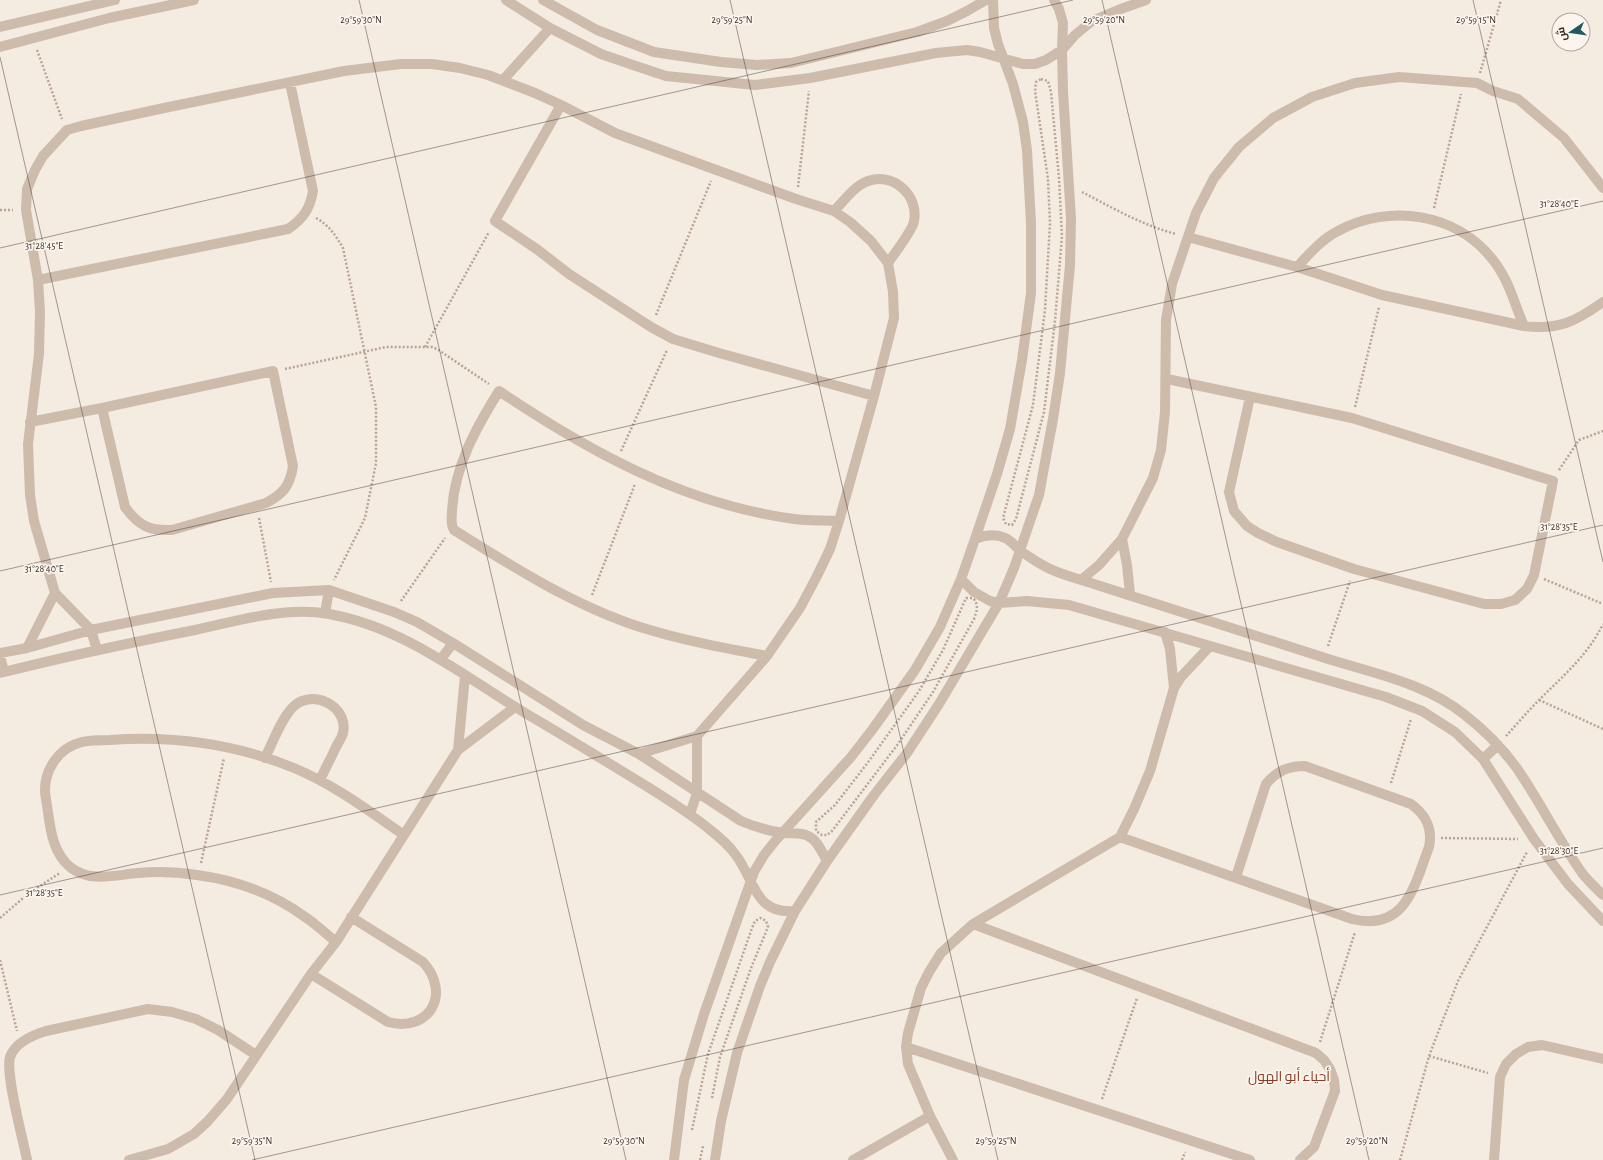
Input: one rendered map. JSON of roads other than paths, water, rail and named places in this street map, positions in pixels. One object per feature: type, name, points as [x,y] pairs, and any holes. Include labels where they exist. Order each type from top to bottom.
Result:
[{"type":"street","points":[[0,27],[116,0]]},
{"type":"street","points":[[0,46],[108,18],[194,0]]},
{"type":"street","points":[[506,0],[550,28],[601,54],[666,76],[755,85],[810,78],[936,53],[967,50],[980,52],[1023,64],[1034,64],[1046,60],[1062,50],[1075,35],[1092,21],[1146,0]]},
{"type":"street","points":[[543,0],[597,30],[654,52],[721,62],[757,65],[791,62],[917,32],[954,18],[986,0]]},
{"type":"street","points":[[674,1160],[684,1080],[704,1014],[751,885],[754,872],[764,855],[851,757],[893,702],[915,670],[940,627],[961,579],[997,474],[1010,429],[1022,360],[1030,293],[1031,223],[1026,150],[1019,105],[994,28],[993,0]]},
{"type":"street","points":[[715,1160],[720,1121],[737,1053],[760,986],[770,962],[795,911],[827,861],[874,795],[907,754],[998,603],[1020,551],[1039,496],[1052,427],[1060,373],[1070,264],[1071,219],[1063,91],[1063,23],[1059,9],[1054,0]]},
{"type":"street","points":[[503,80],[550,28]]},
{"type":"street","points":[[98,650],[91,630],[55,593],[34,521],[30,495],[28,444],[39,354],[40,312],[38,280],[26,210],[27,189],[43,156],[67,130],[156,110],[344,71],[401,64],[432,64],[460,68],[503,80],[561,105],[615,133],[796,199],[834,211],[850,222],[871,241],[888,263],[893,292],[894,318],[874,396],[830,549],[800,608],[767,656],[698,736],[639,754]]},
{"type":"street","points":[[1082,580],[1099,565],[1122,540],[1153,478],[1159,457],[1165,412],[1166,320],[1172,284],[1196,213],[1214,178],[1239,147],[1273,118],[1312,96],[1355,83],[1399,77],[1477,84],[1518,99],[1564,138],[1603,188]]},
{"type":"street","points":[[38,280],[288,229],[298,223],[306,214],[311,203],[313,192],[290,83]]},
{"type":"street","points":[[561,105],[495,221],[538,250],[569,274],[651,327],[673,338],[718,353],[874,396]]},
{"type":"street","points":[[834,211],[858,187],[869,181],[881,179],[893,181],[904,188],[911,198],[915,210],[914,223],[888,263]]},
{"type":"street","points":[[1297,267],[1315,248],[1337,231],[1364,220],[1392,214],[1420,216],[1448,225],[1472,239],[1493,259],[1508,284],[1524,326]]},
{"type":"street","points":[[1188,237],[1297,267],[1382,295],[1524,326],[1542,328],[1554,327],[1570,322],[1603,302]]},
{"type":"street","points":[[30,422],[273,371],[293,466],[291,478],[285,489],[276,498],[257,506],[172,530],[158,530],[145,526],[134,518],[125,507],[102,408]]},
{"type":"street","points":[[1166,379],[1352,418],[1553,481],[1534,575],[1527,589],[1515,600],[1501,604],[1484,604],[1354,569],[1277,542],[1247,526],[1234,511],[1229,492],[1250,397]]},
{"type":"street","points":[[767,656],[700,644],[639,627],[588,606],[524,574],[454,530],[452,527],[453,504],[461,465],[479,423],[499,391],[574,439],[616,462],[659,482],[703,498],[748,511],[795,519],[839,521]]},
{"type":"street","points":[[975,539],[985,535],[995,535],[1005,538],[1013,543],[1020,551],[1047,568],[1324,658],[1392,678],[1431,694],[1453,706],[1467,716],[1498,745],[1524,778],[1552,826],[1583,874],[1603,895]]},
{"type":"street","points":[[1122,540],[1127,565],[1130,594]]},
{"type":"street","points":[[961,579],[974,592],[990,601],[998,603],[1027,601],[1069,605],[1386,697],[1422,711],[1454,732],[1483,758],[1534,839],[1568,884],[1603,921]]},
{"type":"street","points":[[795,911],[784,912],[775,910],[767,905],[751,885],[736,855],[725,842],[690,814],[465,676],[440,659],[376,626],[325,613],[301,612],[271,614],[98,650],[2,672],[0,654],[91,630],[273,593],[329,590],[394,612],[417,622],[583,725],[639,754],[741,821],[755,827],[782,833],[800,833],[808,836],[814,840],[827,861]]},
{"type":"street","points":[[325,613],[329,590]]},
{"type":"street","points":[[27,648],[55,593]]},
{"type":"street","points":[[1164,632],[1170,649],[1174,688]]},
{"type":"street","points":[[440,659],[453,643]]},
{"type":"street","points":[[953,1160],[930,1116],[908,1064],[906,1047],[908,1033],[921,988],[929,972],[941,953],[973,924],[1120,837],[1150,771],[1174,688],[1181,677],[1210,646]]},
{"type":"street","points":[[458,750],[465,676]]},
{"type":"street","points":[[264,758],[288,713],[294,706],[303,700],[324,700],[332,705],[339,713],[343,723],[343,733],[320,780]]},
{"type":"street","points":[[129,1160],[168,1149],[194,1134],[208,1121],[227,1099],[311,974],[336,942],[458,750],[515,707]]},
{"type":"street","points":[[573,741],[583,725]]},
{"type":"street","points":[[690,814],[697,793],[698,736]]},
{"type":"street","points":[[336,942],[304,916],[270,896],[232,882],[176,872],[139,873],[98,878],[84,874],[71,867],[60,856],[54,843],[44,789],[47,773],[55,759],[67,749],[82,742],[132,738],[182,740],[226,747],[293,767],[320,780],[404,835]]},
{"type":"street","points":[[1483,758],[1498,745]]},
{"type":"street","points":[[1120,837],[1359,920],[1370,921],[1381,919],[1401,909],[1411,895],[1431,838],[1430,831],[1427,820],[1420,811],[1411,804],[1305,766],[1294,766],[1283,769],[1273,775],[1266,784],[1236,877]]},
{"type":"street","points":[[311,974],[388,1022],[399,1025],[410,1024],[420,1020],[429,1012],[434,1003],[437,992],[436,981],[431,970],[423,962],[352,917]]},
{"type":"street","points":[[973,924],[1316,1053],[1324,1060],[1330,1069],[1334,1080],[1335,1091],[1314,1147],[1300,1160]]},
{"type":"street","points":[[27,1160],[8,1072],[10,1057],[20,1044],[32,1036],[46,1031],[148,1009],[172,1012],[196,1019],[218,1030],[256,1055]]},
{"type":"street","points":[[1494,1160],[1500,1077],[1506,1064],[1516,1054],[1528,1047],[1542,1045],[1603,1059]]},
{"type":"street","points":[[906,1047],[1250,1160]]},
{"type":"street","points":[[853,1160],[930,1116]]},
{"type":"district","name":"أحياء أبو الهول","points":[[1289,1076]]}]
